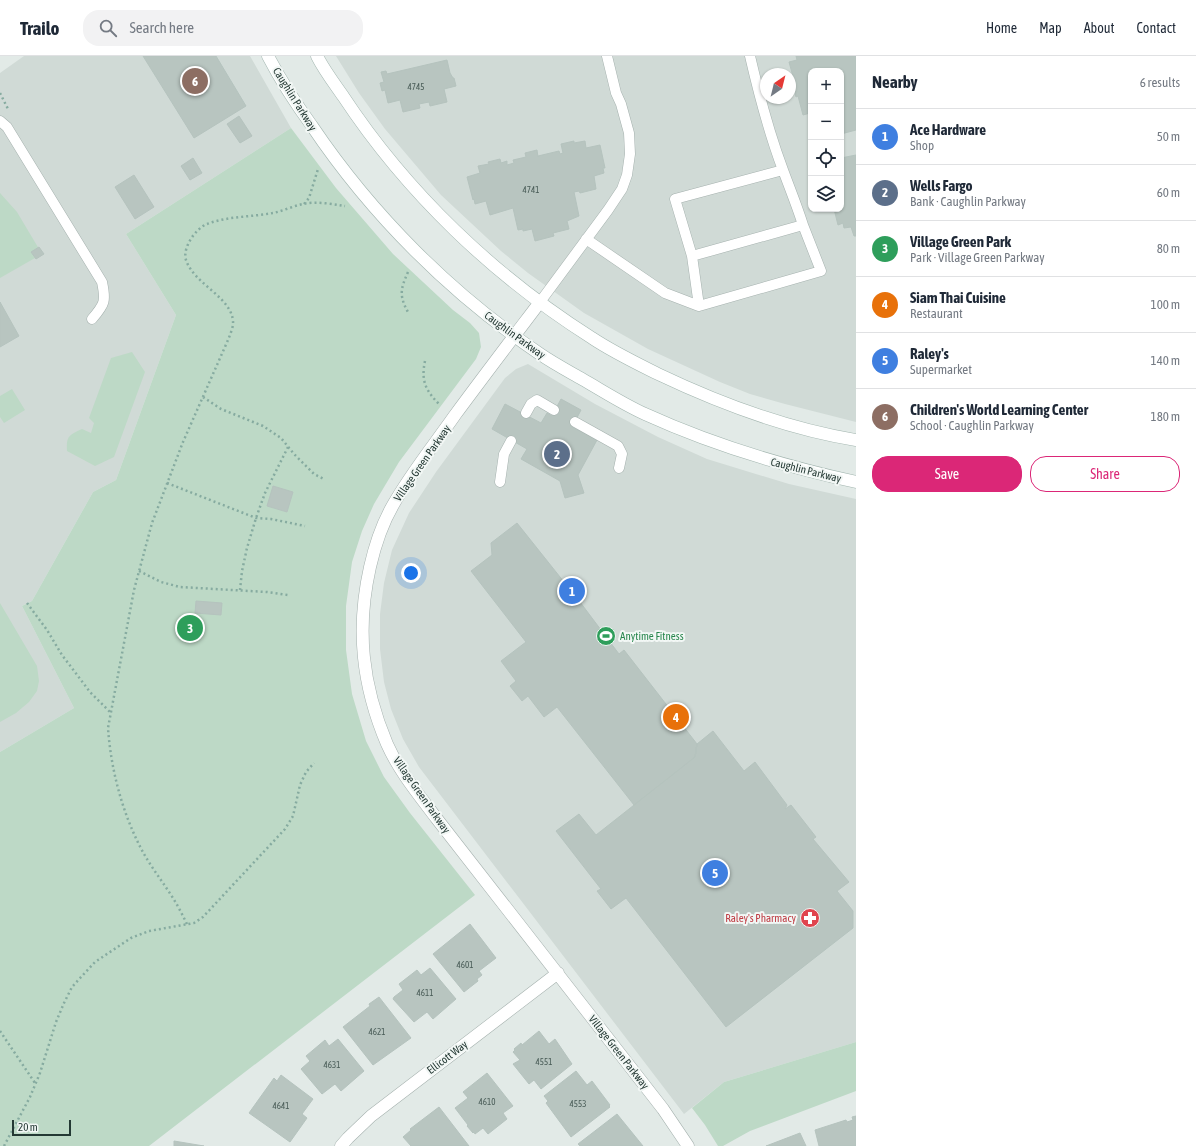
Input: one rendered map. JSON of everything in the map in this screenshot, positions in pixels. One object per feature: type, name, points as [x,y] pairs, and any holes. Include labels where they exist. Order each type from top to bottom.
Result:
[{"type":"street","name":"Caughlin Parkway","points":[[268,56],[295,102],[319,137],[341,168],[372,205],[411,246],[449,282],[486,315],[514,336],[541,355],[600,390],[644,413],[693,434],[761,458],[808,472],[856,482]]},
{"type":"street","points":[[317,56],[362,126],[405,180],[462,237],[502,272],[540,302],[592,338],[634,362],[682,385],[732,406],[780,422],[828,436],[856,440]]},
{"type":"street","name":"Village Green Parkway","points":[[540,302],[415,469],[392,506],[375,545],[366,588],[362,627],[365,668],[373,708],[388,745],[405,776],[663,1109],[688,1146]]},
{"type":"street","name":"Ellicott Way","points":[[341,1146],[371,1116],[558,973]]},
{"type":"lane","points":[[540,302],[622,189],[627,175],[630,154],[629,133],[621,104],[616,93],[607,56]]},
{"type":"lane","points":[[586,239],[664,293],[699,306],[821,271],[803,225],[794,195],[783,170],[767,122],[750,56]]},
{"type":"lane","points":[[0,121],[6,127],[102,282],[105,297],[102,308],[92,319]]},
{"type":"lane","points":[[699,306],[692,256],[675,199],[783,170]]},
{"type":"lane","points":[[692,256],[803,225]]},
{"type":"lane","points":[[526,413],[536,400],[554,410]]},
{"type":"lane","points":[[576,422],[618,446],[622,454],[619,468]]},
{"type":"lane","points":[[500,482],[504,454],[511,441]]},
{"type":"path","points":[[304,204],[309,198],[318,169]]},
{"type":"path","points":[[187,924],[172,896],[144,853],[130,823],[117,787],[108,728],[139,571],[152,523],[183,442],[228,340],[233,324],[230,310],[221,299],[192,272],[185,259],[186,247],[193,235],[206,224],[223,219],[274,213],[304,204],[331,204],[345,206]]},
{"type":"path","points":[[408,272],[402,286],[402,297],[409,314]]},
{"type":"path","points":[[425,361],[423,372],[425,384],[430,395],[439,404]]},
{"type":"path","points":[[203,397],[221,409],[263,426],[281,438],[314,474],[324,479]]},
{"type":"path","points":[[240,590],[242,571],[256,518],[265,493],[288,447]]},
{"type":"path","points":[[167,483],[256,518],[271,519],[305,526]]},
{"type":"path","points":[[139,571],[161,582],[180,587],[240,590],[288,595]]},
{"type":"path","points":[[27,603],[47,630],[62,655],[90,692],[111,713]]},
{"type":"path","points":[[4,1146],[30,1098],[56,1022],[72,987],[95,962],[131,938],[149,931],[194,923],[203,917],[285,829],[294,816],[300,785],[306,772],[314,763]]},
{"type":"path","points":[[0,1031],[36,1083]]},
{"type":"shaded area","points":[[24,56],[250,56],[291,128],[126,234],[176,315],[116,480],[93,492],[32,601],[22,606],[74,708],[0,752],[0,73]]},
{"type":"shaded area","points":[[336,56],[856,56],[856,422],[750,394],[720,382],[648,349],[584,313],[528,273],[501,251],[441,195],[385,129],[359,93]]},
{"type":"shaded area","points":[[528,364],[595,404],[658,437],[707,459],[789,484],[856,499],[856,1042],[724,1082],[684,1114],[419,767],[403,739],[391,709],[384,682],[380,649],[380,614],[384,583],[392,550],[409,513],[436,472],[505,378],[516,369]]},
{"type":"green space","points":[[291,128],[336,188],[393,254],[453,310],[470,323],[479,333],[481,347],[476,359],[399,462],[374,504],[362,531],[352,562],[346,606],[346,650],[352,694],[366,741],[384,777],[410,813],[475,895],[149,1146],[0,1146],[0,752],[74,708],[22,606],[32,601],[93,492],[116,480],[176,315],[126,234]]},
{"type":"green space","points":[[0,193],[17,212],[42,254],[0,278]]},
{"type":"green space","points":[[132,352],[145,372],[114,457],[95,466],[67,451],[67,442],[71,435],[82,429],[91,433],[94,423],[89,418],[111,358]]},
{"type":"green space","points":[[12,389],[25,410],[4,423],[0,417],[0,396]]},
{"type":"green space","points":[[0,603],[37,666],[39,681],[37,691],[29,702],[16,713],[0,722]]},
{"type":"green space","points":[[856,1042],[856,1091],[750,1131],[723,1146],[718,1146],[692,1108],[724,1082]]},
{"type":"building","points":[[143,56],[216,56],[246,106],[194,138]]},
{"type":"building","points":[[796,56],[856,56],[856,130],[844,133],[844,68],[808,68],[808,114],[803,115],[798,96],[796,97],[796,68],[791,68],[789,62],[797,60]]},
{"type":"building","points":[[447,60],[450,73],[454,78],[456,86],[444,89],[447,102],[430,106],[429,102],[419,104],[420,108],[403,112],[400,100],[388,103],[385,90],[382,91],[380,83],[384,82],[381,72],[386,71],[387,74]]},
{"type":"building","points":[[239,116],[252,136],[240,143],[227,124]]},
{"type":"building","points":[[574,141],[574,143],[585,141],[586,148],[600,145],[605,168],[603,168],[604,173],[594,176],[596,189],[580,193],[579,191],[574,192],[579,216],[567,221],[569,229],[553,233],[554,236],[535,241],[532,229],[523,231],[523,229],[518,230],[513,208],[490,215],[486,201],[475,204],[467,177],[480,173],[478,166],[489,164],[488,162],[500,159],[501,163],[507,161],[507,165],[514,163],[513,160],[526,157],[525,153],[537,150],[538,157],[559,151],[560,154],[563,153],[561,144]]},
{"type":"building","points":[[856,155],[856,236],[854,236],[851,227],[844,228],[843,223],[838,225],[835,212],[844,212],[844,157]]},
{"type":"building","points":[[193,158],[202,173],[190,180],[181,166]]},
{"type":"building","points":[[134,175],[154,207],[135,219],[115,187]]},
{"type":"building","points":[[39,247],[44,254],[36,259],[31,252]]},
{"type":"building","points":[[0,302],[19,336],[0,347]]},
{"type":"building","points":[[561,399],[581,410],[572,427],[597,440],[578,475],[584,493],[565,498],[560,481],[521,459],[527,449],[492,429],[505,404],[541,423],[547,413],[552,416]]},
{"type":"building","points":[[273,486],[293,492],[287,512],[267,506]]},
{"type":"building","points":[[517,523],[565,582],[619,654],[624,650],[697,744],[695,757],[634,805],[557,707],[544,717],[528,696],[522,701],[510,686],[516,681],[501,661],[526,642],[471,571],[492,555],[491,543]]},
{"type":"building","points":[[196,601],[222,603],[221,615],[195,613]]},
{"type":"building","points":[[713,731],[744,771],[755,762],[787,805],[785,809],[791,805],[816,837],[813,839],[849,882],[837,891],[853,911],[853,928],[726,1027],[626,898],[611,909],[597,891],[601,889],[556,831],[579,814],[596,835],[695,757],[697,744]]},
{"type":"building","points":[[470,924],[496,958],[479,971],[482,975],[477,979],[478,981],[464,992],[433,954]]},
{"type":"building","points":[[430,968],[456,999],[433,1019],[427,1012],[414,1022],[393,999],[403,990],[399,984],[417,970],[421,975]]},
{"type":"building","points":[[379,997],[411,1038],[373,1065],[343,1027]]},
{"type":"building","points":[[539,1031],[549,1044],[555,1039],[572,1064],[541,1089],[534,1080],[529,1084],[513,1064],[520,1060],[513,1052],[515,1050],[514,1049],[521,1043],[522,1045]]},
{"type":"building","points":[[338,1039],[364,1071],[341,1091],[335,1084],[322,1094],[301,1069],[310,1061],[306,1056],[325,1040],[329,1046]]},
{"type":"building","points":[[576,1071],[587,1085],[592,1081],[610,1107],[571,1137],[546,1103],[548,1101],[544,1096]]},
{"type":"building","points":[[487,1073],[513,1106],[503,1113],[507,1119],[488,1134],[483,1128],[475,1134],[467,1126],[468,1125],[455,1108],[468,1098],[463,1092]]},
{"type":"building","points":[[281,1075],[313,1099],[302,1114],[307,1118],[290,1142],[249,1113],[274,1078],[277,1081]]},
{"type":"building","points":[[439,1107],[469,1146],[411,1146],[403,1137],[411,1130],[410,1129]]},
{"type":"building","points":[[617,1114],[643,1146],[580,1146],[578,1144]]},
{"type":"building","points":[[856,1116],[856,1146],[819,1146],[815,1130],[846,1120],[847,1122],[853,1120],[852,1117]]},
{"type":"building","points":[[800,1133],[806,1146],[766,1146]]},
{"type":"building","points":[[174,1141],[204,1146],[174,1146]]},
{"type":"place","name":"Children's World Learning Center","points":[[195,81]]},
{"type":"place","name":"Wells Fargo","points":[[557,454]]},
{"type":"place","name":"Ace Hardware","points":[[572,591]]},
{"type":"place","name":"Village Green Park","points":[[190,628]]},
{"type":"place","name":"Anytime Fitness","points":[[606,636]]},
{"type":"place","name":"Siam Thai Cuisine","points":[[676,717]]},
{"type":"place","name":"Raley's","points":[[715,873]]},
{"type":"place","name":"Raley's Pharmacy","points":[[810,918]]}]
